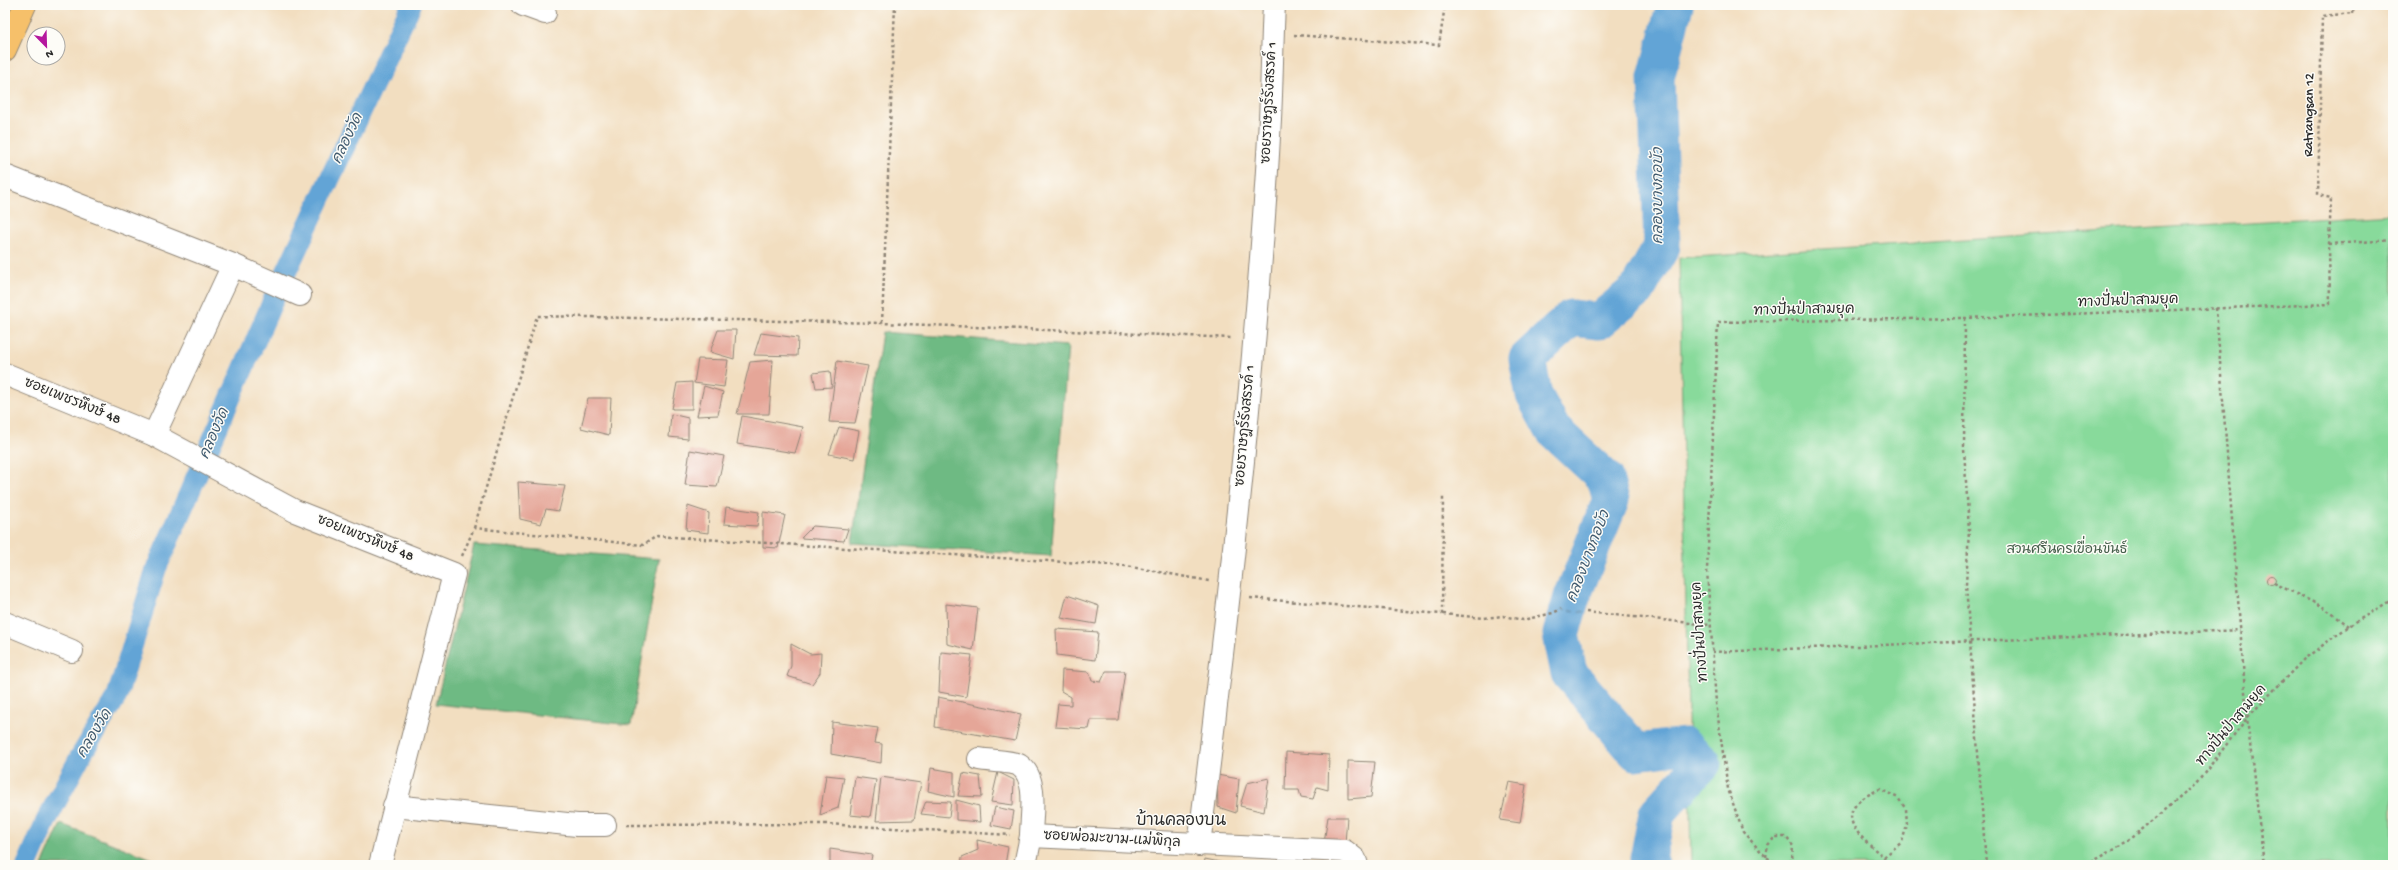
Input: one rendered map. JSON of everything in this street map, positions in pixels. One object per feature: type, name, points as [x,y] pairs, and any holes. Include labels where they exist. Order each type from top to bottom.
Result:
[{"type":"main road","points":[[5,50],[25,5]]},
{"type":"street","points":[[523,5],[545,13]]},
{"type":"street","name":"ซอยราษฎร์รังสรรค์ 1","points":[[1199,845],[1231,591],[1254,339],[1270,119],[1274,5]]},
{"type":"street","points":[[5,176],[236,266],[300,295]]},
{"type":"street","points":[[154,435],[236,266]]},
{"type":"street","name":"ซอยเพชรหึงษ์ 48","points":[[5,374],[154,435],[220,472],[295,511],[454,574]]},
{"type":"street","points":[[380,865],[454,574]]},
{"type":"street","points":[[5,622],[72,651]]},
{"type":"street","points":[[979,759],[1018,765],[1027,773],[1032,789],[1031,836]]},
{"type":"street","points":[[394,806],[577,825],[605,826]]},
{"type":"street","name":"ซอยพ่อมะขาม-แม่พิกุล","points":[[1025,865],[1031,836],[1345,851],[1355,859],[1356,865]]},
{"type":"path","points":[[882,323],[895,5]]},
{"type":"path","points":[[1273,33],[1439,45],[1445,5]]},
{"type":"path","name":"Ratrangsan 12","points":[[2329,244],[2332,198],[2318,195],[2322,16],[2353,13],[2354,5]]},
{"type":"path","points":[[2329,244],[2393,240]]},
{"type":"path","name":"ทางปั่นป่าสามยุค","points":[[1780,865],[1766,857],[1743,832],[1728,789],[1716,703],[1707,570],[1718,322],[1965,318],[2330,304],[2329,244]]},
{"type":"path","points":[[2216,308],[2247,718],[2264,865]]},
{"type":"path","points":[[454,574],[474,528],[537,316],[882,323],[1254,339]]},
{"type":"path","points":[[1965,318],[1964,449],[1969,530],[1966,585],[1986,865]]},
{"type":"path","points":[[1442,614],[1443,496]]},
{"type":"path","points":[[474,528],[643,545],[657,536],[1126,566],[1231,591],[1484,618],[1503,616],[1523,620],[1554,614],[1561,609]]},
{"type":"path","points":[[2274,583],[2323,608],[2349,626]]},
{"type":"path","name":"ทางปั่นป่าสามยุค","points":[[2086,865],[2126,843],[2196,784],[2247,718],[2304,659],[2349,626],[2393,599]]},
{"type":"path","points":[[1586,612],[1710,625]]},
{"type":"path","points":[[1712,652],[1970,640],[2240,630]]},
{"type":"path","points":[[1884,857],[1902,842],[1907,825],[1906,809],[1898,798],[1880,789],[1864,796],[1854,808],[1851,820],[1857,835],[1884,857],[1885,865]]},
{"type":"path","points":[[605,826],[826,824],[1031,836]]},
{"type":"path","points":[[1766,857],[1768,845],[1775,837],[1786,837],[1793,846],[1792,859],[1784,865]]},
{"type":"green space","name":"สวนศรีนครเขื่อนขันธ์","points":[[2393,213],[2393,865],[1691,865],[1679,258]]},
{"type":"green space","points":[[882,332],[1068,346],[1051,556],[852,543]]},
{"type":"green space","points":[[474,545],[659,559],[631,725],[436,704]]},
{"type":"green space","points":[[61,824],[168,865],[42,865]]},
{"type":"building","points":[[718,330],[736,330],[734,359],[710,352]]},
{"type":"building","points":[[761,333],[798,338],[797,356],[754,355]]},
{"type":"building","points":[[698,359],[728,360],[724,387],[694,383]]},
{"type":"building","points":[[773,360],[769,414],[737,414],[750,362]]},
{"type":"building","points":[[837,361],[868,366],[855,423],[829,422]]},
{"type":"building","points":[[830,371],[832,387],[816,388],[813,373]]},
{"type":"building","points":[[692,382],[692,409],[672,409],[677,383]]},
{"type":"building","points":[[704,386],[723,392],[718,415],[697,416]]},
{"type":"building","points":[[588,398],[611,398],[609,435],[581,428]]},
{"type":"building","points":[[671,414],[688,418],[688,439],[669,437]]},
{"type":"building","points":[[742,416],[803,427],[795,453],[737,444]]},
{"type":"building","points":[[839,427],[859,431],[854,459],[829,454]]},
{"type":"building","points":[[690,450],[724,456],[717,487],[685,485]]},
{"type":"building","points":[[518,482],[565,486],[559,511],[546,509],[541,524],[520,519]]},
{"type":"building","points":[[688,506],[709,513],[708,533],[686,530]]},
{"type":"building","points":[[726,507],[759,512],[757,526],[724,524]]},
{"type":"building","points":[[763,512],[785,515],[778,548],[763,547]]},
{"type":"building","points":[[813,526],[848,529],[844,541],[801,538]]},
{"type":"building","points":[[2269,576],[2273,576],[2275,580],[2273,584],[2269,584],[2267,582],[2267,578]]},
{"type":"building","points":[[1067,595],[1099,606],[1096,624],[1061,618]]},
{"type":"building","points":[[946,604],[978,608],[973,650],[947,644]]},
{"type":"building","points":[[1056,629],[1098,632],[1095,660],[1057,655]]},
{"type":"building","points":[[791,644],[810,654],[821,653],[820,673],[812,684],[787,676],[791,666]]},
{"type":"building","points":[[941,652],[972,655],[966,697],[939,692]]},
{"type":"building","points":[[1062,670],[1089,672],[1092,681],[1101,682],[1106,671],[1125,671],[1118,720],[1091,720],[1089,729],[1055,727],[1058,704],[1071,705],[1071,697],[1061,691]]},
{"type":"building","points":[[938,697],[1021,714],[1015,741],[935,727]]},
{"type":"building","points":[[832,722],[878,728],[875,743],[882,744],[881,763],[831,754]]},
{"type":"building","points":[[1286,752],[1329,755],[1328,790],[1317,787],[1313,799],[1301,797],[1299,790],[1285,790]]},
{"type":"building","points":[[1348,761],[1375,762],[1371,797],[1348,799]]},
{"type":"building","points":[[931,768],[954,772],[954,797],[928,791]]},
{"type":"building","points":[[998,772],[1014,780],[1013,805],[991,802]]},
{"type":"building","points":[[963,773],[980,776],[982,797],[958,796]]},
{"type":"building","points":[[826,775],[844,777],[838,808],[820,815]]},
{"type":"building","points":[[1217,775],[1239,779],[1236,813],[1218,807]]},
{"type":"building","points":[[855,777],[876,780],[870,817],[850,815]]},
{"type":"building","points":[[881,777],[921,783],[914,820],[876,821]]},
{"type":"building","points":[[1269,778],[1264,812],[1240,806],[1247,783]]},
{"type":"building","points":[[1509,782],[1526,785],[1520,823],[1500,820]]},
{"type":"building","points":[[956,800],[979,806],[980,822],[956,820]]},
{"type":"building","points":[[926,801],[951,802],[949,817],[921,814]]},
{"type":"building","points":[[995,807],[1014,811],[1011,829],[991,825]]},
{"type":"building","points":[[1328,817],[1347,817],[1345,843],[1324,842]]},
{"type":"building","points":[[977,840],[1008,847],[1005,865],[961,865],[962,857],[978,850]]},
{"type":"building","points":[[830,849],[872,855],[870,865],[830,865]]},
{"type":"building","points":[[1205,859],[1229,864],[1229,865],[1204,865]]},
{"type":"waterway","name":"คลองวัด","points":[[27,865],[46,821],[80,757],[117,696],[156,569],[275,296],[411,5]]},
{"type":"waterway","name":"คลองบางกอบัว","points":[[1651,865],[1648,859],[1657,813],[1703,763],[1685,746],[1636,752],[1569,673],[1561,634],[1572,597],[1611,500],[1605,478],[1553,430],[1534,395],[1527,359],[1571,318],[1599,321],[1637,290],[1662,246],[1656,78],[1675,5]]},
{"type":"ferry route","points":[[1561,609],[1586,612]]},
{"type":"district","name":"บ้านคลองบน","points":[[1181,822]]}]
